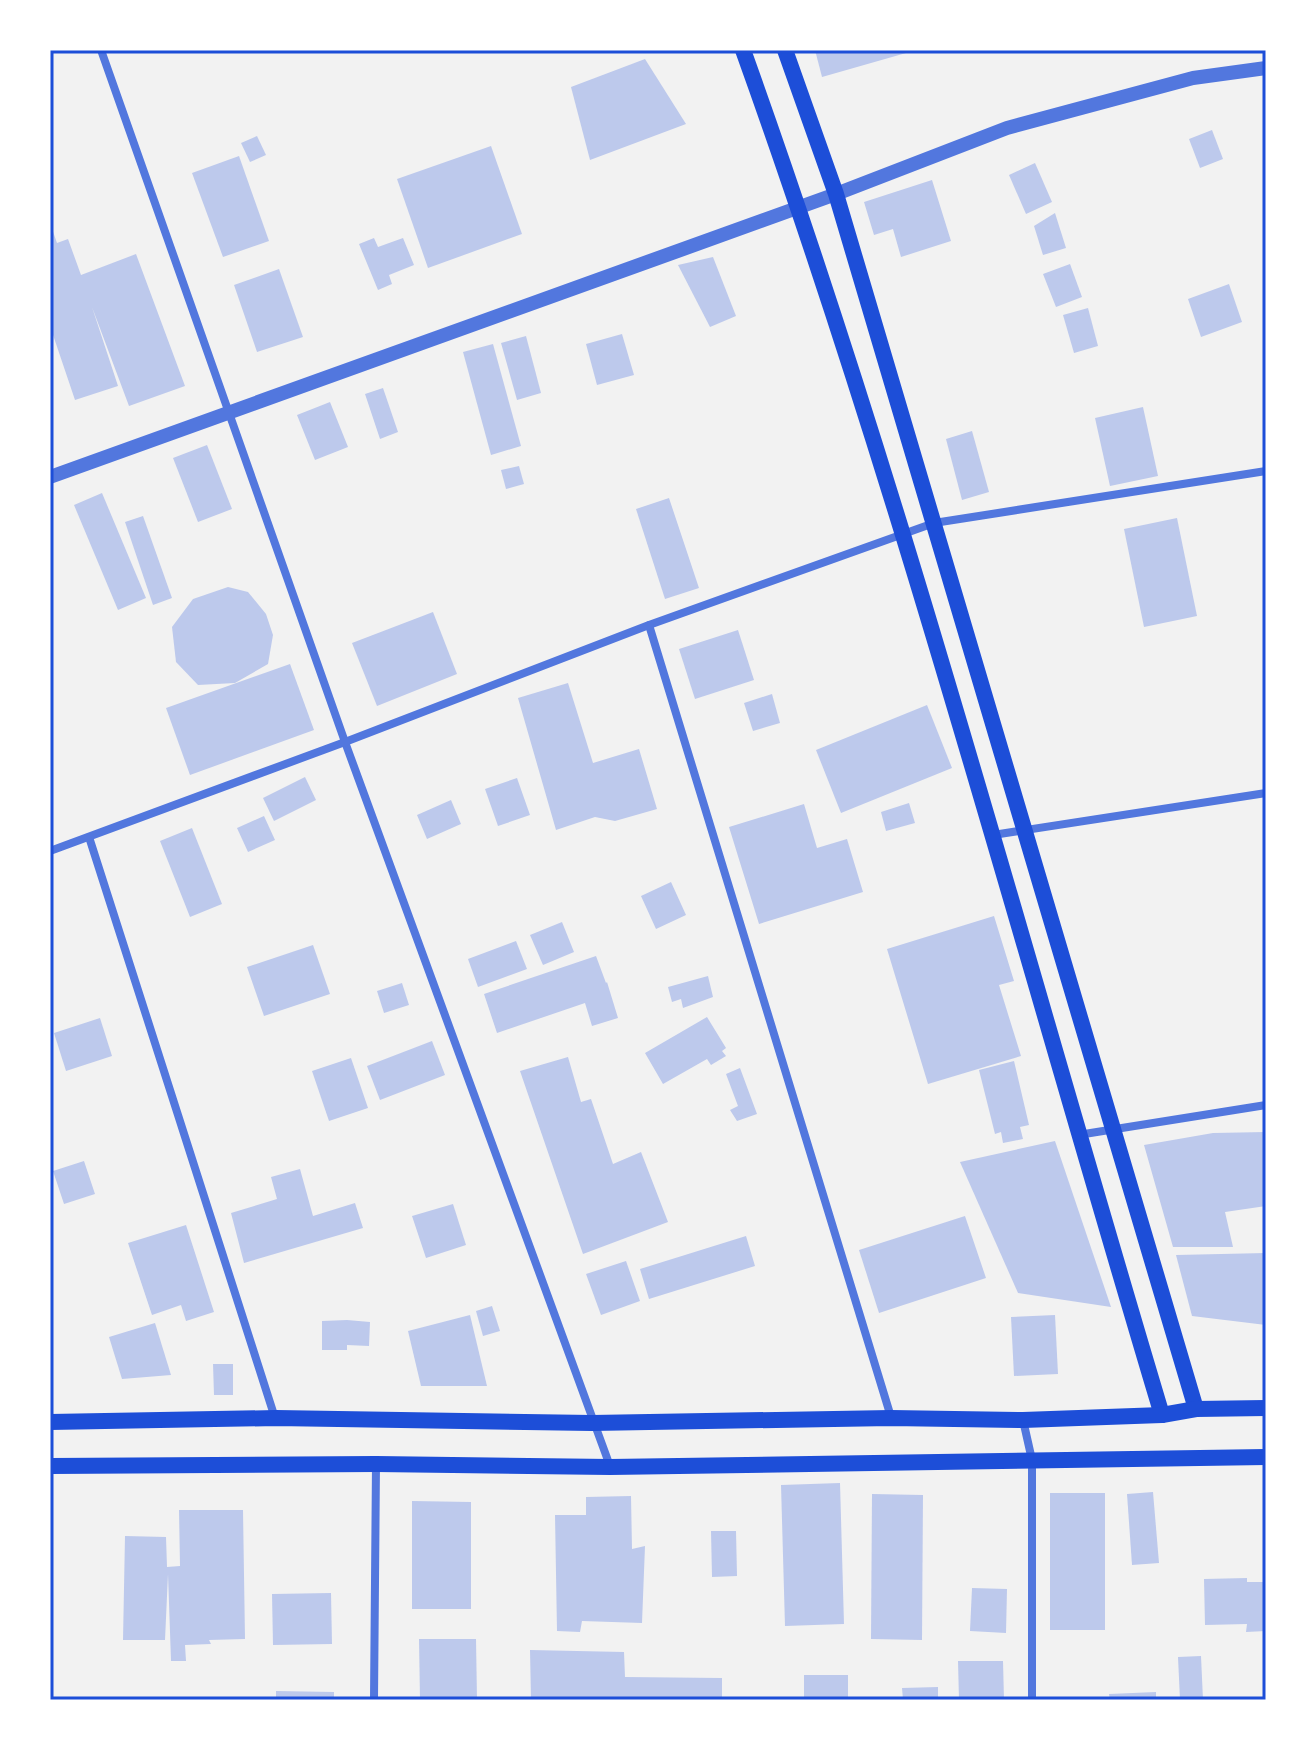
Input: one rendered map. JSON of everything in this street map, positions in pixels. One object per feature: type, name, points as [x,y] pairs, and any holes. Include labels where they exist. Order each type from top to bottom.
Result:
[{"type":"main road","points":[[743,50],[799,206],[904,534],[1162,1415]]},
{"type":"main road","points":[[785,50],[836,194],[1196,1409]]},
{"type":"main road","points":[[50,1422],[276,1418],[592,1423],[891,1418],[1023,1420],[1162,1415],[1196,1409],[1266,1408]]},
{"type":"main road","points":[[50,1466],[376,1464],[610,1467],[1266,1457]]},
{"type":"street","points":[[101,50],[345,742],[610,1467]]},
{"type":"street","points":[[50,477],[229,410],[836,194],[1007,128],[1193,78],[1266,68]]},
{"type":"street","points":[[50,851],[649,625],[934,523],[1266,471]]},
{"type":"street","points":[[649,625],[891,1418]]},
{"type":"street","points":[[992,836],[1266,793]]},
{"type":"street","points":[[89,837],[276,1418]]},
{"type":"street","points":[[1078,1135],[1266,1105]]},
{"type":"street","points":[[1023,1420],[1032,1460],[1032,1700]]},
{"type":"street","points":[[374,1700],[376,1464]]},
{"type":"building","points":[[815,50],[913,50],[913,51],[822,77]]},
{"type":"building","points":[[645,59],[686,124],[590,160],[571,87]]},
{"type":"building","points":[[1212,130],[1223,159],[1200,168],[1189,139]]},
{"type":"building","points":[[257,136],[266,155],[250,162],[241,143]]},
{"type":"building","points":[[491,146],[522,234],[428,268],[397,179]]},
{"type":"building","points":[[239,156],[269,241],[223,257],[192,173]]},
{"type":"building","points":[[1035,163],[1052,202],[1026,214],[1009,175]]},
{"type":"building","points":[[932,180],[951,241],[901,257],[893,229],[874,235],[864,202]]},
{"type":"building","points":[[1055,213],[1066,248],[1043,255],[1034,226]]},
{"type":"building","points":[[50,223],[57,243],[68,239],[81,275],[136,254],[185,386],[129,406],[92,307],[118,386],[75,400],[50,326]]},
{"type":"building","points":[[374,238],[378,247],[403,238],[414,265],[389,275],[392,284],[378,290],[359,244]]},
{"type":"building","points":[[713,257],[736,316],[710,327],[678,265]]},
{"type":"building","points":[[1070,264],[1082,297],[1056,307],[1043,274]]},
{"type":"building","points":[[279,269],[303,337],[257,352],[234,285]]},
{"type":"building","points":[[1229,284],[1242,322],[1201,337],[1188,299]]},
{"type":"building","points":[[1088,308],[1098,346],[1074,353],[1063,315]]},
{"type":"building","points":[[622,334],[634,375],[597,385],[586,344]]},
{"type":"building","points":[[526,336],[541,393],[517,400],[501,343]]},
{"type":"building","points":[[493,344],[521,446],[491,455],[463,352]]},
{"type":"building","points":[[383,388],[398,432],[380,439],[365,394]]},
{"type":"building","points":[[330,402],[348,447],[315,460],[297,415]]},
{"type":"building","points":[[1143,407],[1158,476],[1110,486],[1095,418]]},
{"type":"building","points":[[972,431],[989,492],[962,500],[946,439]]},
{"type":"building","points":[[207,445],[232,509],[198,522],[173,458]]},
{"type":"building","points":[[519,466],[524,484],[506,489],[501,470]]},
{"type":"building","points":[[102,493],[146,598],[118,610],[74,505]]},
{"type":"building","points":[[669,498],[699,588],[665,599],[636,509]]},
{"type":"building","points":[[143,516],[172,598],[153,605],[125,522]]},
{"type":"building","points":[[1177,518],[1197,616],[1144,627],[1124,529]]},
{"type":"building","points":[[228,587],[248,592],[266,614],[273,635],[268,664],[235,683],[198,685],[176,662],[172,627],[193,599]]},
{"type":"building","points":[[433,612],[457,674],[377,706],[352,643]]},
{"type":"building","points":[[738,630],[754,680],[695,699],[679,649]]},
{"type":"building","points":[[290,664],[314,730],[190,775],[166,708]]},
{"type":"building","points":[[568,683],[593,763],[639,749],[657,809],[615,821],[595,817],[556,830],[518,698]]},
{"type":"building","points":[[772,694],[780,723],[753,731],[744,703]]},
{"type":"building","points":[[927,705],[952,768],[841,813],[816,750]]},
{"type":"building","points":[[305,777],[316,800],[274,821],[263,798]]},
{"type":"building","points":[[517,778],[530,815],[498,826],[485,789]]},
{"type":"building","points":[[451,800],[461,824],[427,839],[417,815]]},
{"type":"building","points":[[909,803],[915,823],[886,831],[881,812]]},
{"type":"building","points":[[804,804],[817,848],[847,839],[863,892],[759,924],[729,827]]},
{"type":"building","points":[[264,816],[275,840],[248,852],[237,828]]},
{"type":"building","points":[[192,828],[222,904],[190,917],[160,841]]},
{"type":"building","points":[[671,882],[686,915],[656,929],[641,896]]},
{"type":"building","points":[[994,916],[1014,981],[999,985],[1021,1056],[928,1084],[887,949]]},
{"type":"building","points":[[562,922],[574,952],[543,965],[530,935]]},
{"type":"building","points":[[516,941],[527,969],[478,987],[468,959]]},
{"type":"building","points":[[313,945],[330,994],[264,1016],[247,967]]},
{"type":"building","points":[[596,956],[618,1018],[592,1026],[585,1003],[497,1033],[484,994]]},
{"type":"building","points":[[708,976],[713,997],[683,1008],[681,999],[672,1002],[668,987]]},
{"type":"building","points":[[402,983],[409,1005],[384,1013],[377,991]]},
{"type":"building","points":[[707,1017],[726,1048],[722,1051],[726,1056],[711,1065],[707,1059],[663,1084],[645,1053]]},
{"type":"building","points":[[100,1018],[112,1056],[66,1071],[54,1033]]},
{"type":"building","points":[[432,1041],[445,1075],[380,1100],[367,1066]]},
{"type":"building","points":[[568,1057],[581,1102],[591,1099],[613,1164],[641,1152],[668,1222],[583,1254],[520,1071]]},
{"type":"building","points":[[351,1058],[368,1108],[329,1121],[312,1071]]},
{"type":"building","points":[[1014,1061],[1029,1125],[1020,1127],[1023,1139],[1003,1143],[1001,1132],[995,1134],[979,1070]]},
{"type":"building","points":[[740,1068],[757,1114],[737,1121],[730,1110],[738,1106],[726,1074]]},
{"type":"building","points":[[1266,1132],[1266,1206],[1225,1212],[1233,1247],[1173,1247],[1144,1145],[1213,1133]]},
{"type":"building","points":[[1055,1141],[1111,1307],[1018,1293],[960,1162]]},
{"type":"building","points":[[84,1161],[95,1194],[64,1204],[53,1171]]},
{"type":"building","points":[[300,1169],[313,1216],[355,1203],[363,1228],[244,1263],[231,1213],[277,1199],[271,1177]]},
{"type":"building","points":[[453,1204],[466,1245],[426,1258],[412,1216]]},
{"type":"building","points":[[965,1216],[986,1278],[879,1313],[859,1250]]},
{"type":"building","points":[[186,1225],[214,1312],[186,1321],[181,1305],[152,1315],[128,1243]]},
{"type":"building","points":[[746,1236],[755,1266],[649,1299],[640,1269]]},
{"type":"building","points":[[1266,1253],[1266,1325],[1192,1316],[1176,1255]]},
{"type":"building","points":[[626,1261],[640,1301],[601,1315],[586,1274]]},
{"type":"building","points":[[492,1306],[500,1331],[483,1336],[476,1311]]},
{"type":"building","points":[[470,1315],[487,1386],[421,1386],[408,1331]]},
{"type":"building","points":[[1055,1315],[1058,1374],[1014,1376],[1011,1317]]},
{"type":"building","points":[[322,1321],[370,1322],[369,1346],[347,1345],[347,1350],[322,1350]]},
{"type":"building","points":[[155,1323],[171,1375],[122,1379],[109,1337]]},
{"type":"building","points":[[213,1364],[233,1364],[233,1395],[214,1395]]},
{"type":"building","points":[[840,1483],[844,1624],[785,1626],[781,1485]]},
{"type":"building","points":[[1153,1492],[1159,1563],[1132,1565],[1127,1494]]},
{"type":"building","points":[[1050,1493],[1105,1493],[1105,1630],[1050,1630]]},
{"type":"building","points":[[872,1494],[923,1495],[922,1640],[871,1639]]},
{"type":"building","points":[[631,1496],[632,1549],[645,1546],[642,1623],[582,1621],[580,1632],[557,1631],[555,1515],[586,1515],[586,1497]]},
{"type":"building","points":[[412,1501],[471,1502],[471,1609],[412,1609]]},
{"type":"building","points":[[179,1510],[243,1510],[245,1639],[209,1640],[211,1644],[185,1645],[186,1661],[171,1661],[168,1574],[165,1640],[123,1640],[125,1536],[166,1537],[167,1567],[180,1566]]},
{"type":"building","points":[[711,1531],[736,1531],[737,1576],[712,1577]]},
{"type":"building","points":[[1247,1578],[1247,1582],[1266,1582],[1266,1631],[1246,1632],[1247,1624],[1205,1625],[1204,1579]]},
{"type":"building","points":[[972,1588],[1007,1589],[1006,1633],[970,1631]]},
{"type":"building","points":[[331,1593],[332,1644],[273,1645],[272,1594]]},
{"type":"building","points":[[419,1639],[476,1639],[477,1700],[420,1700]]},
{"type":"building","points":[[530,1650],[624,1652],[625,1677],[722,1678],[722,1700],[531,1700]]},
{"type":"building","points":[[1201,1656],[1203,1700],[1180,1700],[1178,1657]]},
{"type":"building","points":[[958,1661],[1003,1661],[1004,1700],[959,1700]]},
{"type":"building","points":[[804,1675],[848,1675],[848,1700],[804,1700]]},
{"type":"building","points":[[938,1687],[938,1700],[903,1700],[902,1688]]},
{"type":"building","points":[[276,1691],[334,1692],[334,1700],[276,1700]]},
{"type":"building","points":[[1156,1692],[1156,1700],[1110,1700],[1109,1694]]}]
